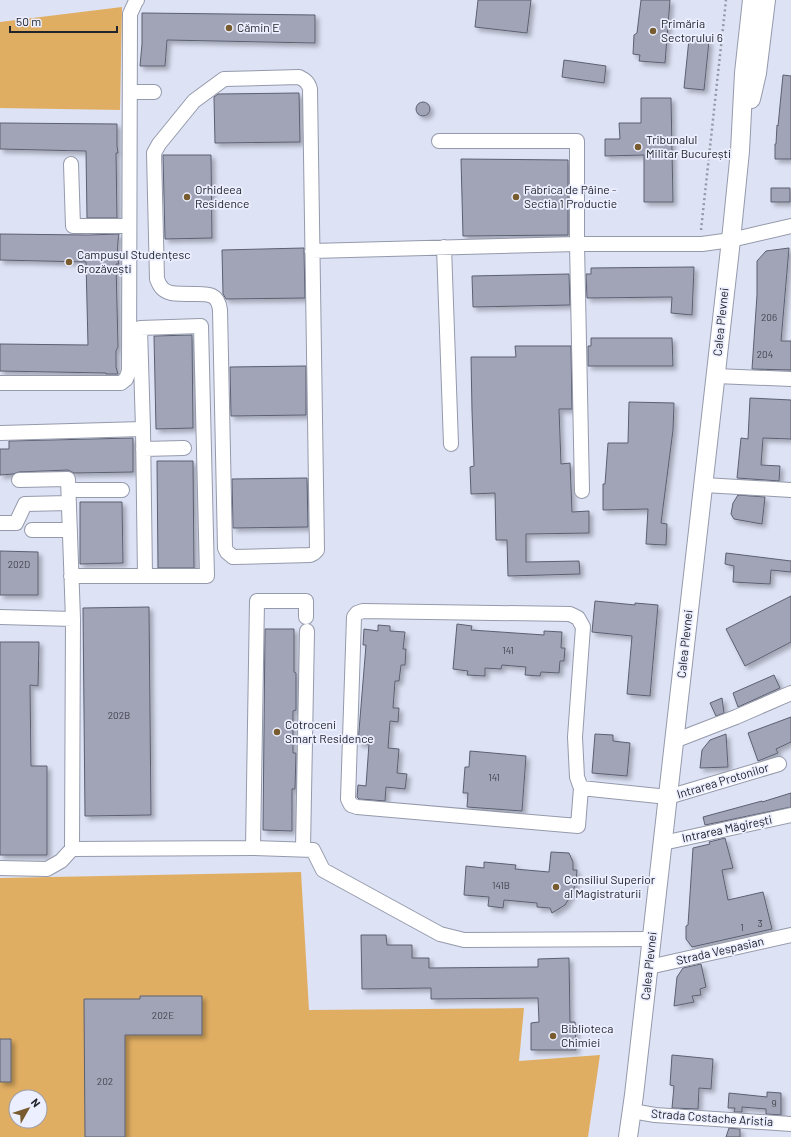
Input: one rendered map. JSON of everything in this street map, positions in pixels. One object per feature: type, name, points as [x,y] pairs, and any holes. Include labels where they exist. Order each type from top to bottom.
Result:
[{"type":"main road","name":"Calea Plevnei","points":[[628,1137],[649,967],[731,240],[740,151],[744,73],[752,0]]},
{"type":"main road","name":"Calea Plevnei","points":[[740,151],[757,73],[766,0]]},
{"type":"street","points":[[0,383],[121,383],[126,379],[129,371],[131,92],[130,14],[137,0]]},
{"type":"street","points":[[298,77],[304,79],[308,83],[310,89],[312,251],[317,550],[310,555],[233,557],[225,548],[219,303],[209,294],[164,292],[157,280],[154,153],[159,144],[194,101],[224,80],[298,77]]},
{"type":"street","points":[[131,92],[154,92]]},
{"type":"street","points":[[439,141],[577,141],[576,244],[582,491]]},
{"type":"street","points":[[71,164],[73,226],[129,226]]},
{"type":"street","points":[[312,251],[576,244],[700,244],[731,240],[791,226]]},
{"type":"street","points":[[444,247],[451,444]]},
{"type":"street","points":[[71,576],[145,576],[207,576],[200,326],[140,328],[145,576]]},
{"type":"street","points":[[716,376],[791,378]]},
{"type":"street","points":[[0,433],[143,429]]},
{"type":"street","points":[[143,448],[184,448]]},
{"type":"street","points":[[0,868],[48,868],[61,861],[72,849],[73,619],[68,479],[19,480]]},
{"type":"street","points":[[704,485],[791,490]]},
{"type":"street","points":[[0,523],[16,523],[25,504],[122,490]]},
{"type":"street","points":[[32,530],[70,530]]},
{"type":"street","points":[[253,848],[257,601],[306,601],[306,617]]},
{"type":"street","points":[[363,611],[570,614],[578,618],[583,627],[575,737],[577,777],[580,788],[578,826],[357,807],[351,805],[348,799],[354,617],[357,613],[363,611]]},
{"type":"street","points":[[0,617],[73,619]]},
{"type":"street","points":[[304,850],[307,631]]},
{"type":"street","points":[[674,741],[736,717],[791,693]]},
{"type":"street","name":"Intrarea Protonilor","points":[[668,797],[779,764]]},
{"type":"street","points":[[580,788],[668,797]]},
{"type":"street","name":"Intrarea Măgirești","points":[[663,843],[791,815]]},
{"type":"street","points":[[72,849],[253,848],[313,850],[323,870],[440,934],[464,940],[652,939]]},
{"type":"street","name":"Strada Vespasian","points":[[649,967],[791,935]]},
{"type":"street","name":"Strada Costache Aristia","points":[[632,1112],[655,1115],[791,1124]]},
{"type":"path","points":[[700,244],[726,0]]},
{"type":"shaded area","points":[[122,7],[120,110],[0,108],[0,22]]},
{"type":"shaded area","points":[[301,872],[309,1010],[524,1008],[519,1061],[600,1055],[588,1137],[0,1137],[0,878]]},
{"type":"building","points":[[478,0],[531,0],[527,33],[475,27]]},
{"type":"building","name":"Primăria Sectorului 6","points":[[641,0],[670,0],[665,63],[639,61],[640,55],[633,54],[634,35],[637,33]]},
{"type":"building","name":"Cămin E","points":[[142,13],[315,15],[315,43],[167,40],[165,66],[140,66]]},
{"type":"building","points":[[689,39],[709,41],[704,90],[684,88]]},
{"type":"building","points":[[564,60],[606,66],[604,83],[562,77]]},
{"type":"building","points":[[783,75],[791,76],[791,159],[775,159],[775,144]]},
{"type":"building","points":[[299,93],[300,142],[215,143],[214,97],[218,94]]},
{"type":"building","name":"Tribunalul Militar București","points":[[641,98],[671,98],[673,202],[644,202],[644,155],[605,156],[605,139],[620,139],[619,123],[641,123]]},
{"type":"building","points":[[420,102],[426,102],[430,106],[430,112],[426,116],[420,116],[416,112],[416,106]]},
{"type":"building","points":[[0,123],[117,124],[117,218],[87,218],[86,151],[0,149]]},
{"type":"building","name":"Orhideea Residence","points":[[163,155],[211,155],[212,238],[165,239]]},
{"type":"building","name":"Fabrica de Pâine - Sectia 1 Productie","points":[[461,159],[568,160],[568,235],[463,236]]},
{"type":"building","points":[[771,188],[790,188],[790,202],[771,202]]},
{"type":"building","points":[[0,234],[119,234],[117,257],[119,264],[116,264],[118,347],[116,351],[116,367],[118,374],[0,371],[0,344],[88,345],[86,262],[0,260]]},
{"type":"building","points":[[304,248],[305,298],[226,299],[223,294],[222,250]]},
{"type":"building","points":[[789,248],[781,341],[791,341],[791,370],[752,369],[757,295],[757,261],[766,251]]},
{"type":"building","points":[[694,267],[692,315],[671,313],[672,297],[587,298],[586,274],[591,274],[591,268]]},
{"type":"building","points":[[569,274],[570,305],[473,307],[472,276]]},
{"type":"building","points":[[192,335],[193,428],[156,429],[154,336]]},
{"type":"building","points":[[591,338],[672,338],[673,366],[588,366],[588,346],[591,346]]},
{"type":"building","points":[[515,346],[571,346],[572,409],[559,409],[561,464],[570,463],[572,512],[589,511],[589,533],[526,534],[526,562],[579,561],[580,574],[508,576],[507,540],[496,540],[495,493],[471,494],[470,467],[474,466],[471,357],[516,357]]},
{"type":"building","points":[[306,366],[306,415],[231,416],[230,367]]},
{"type":"building","points":[[750,398],[791,400],[791,439],[763,438],[761,465],[780,466],[779,481],[737,478],[741,438],[748,439]]},
{"type":"building","points":[[629,402],[674,403],[673,430],[661,523],[667,524],[666,545],[646,544],[648,509],[603,510],[603,484],[605,484],[608,443],[628,443]]},
{"type":"building","points":[[133,438],[133,472],[74,473],[68,470],[19,472],[0,475],[0,449],[9,449],[9,441]]},
{"type":"building","points":[[157,461],[193,461],[194,568],[158,568]]},
{"type":"building","points":[[307,478],[308,527],[233,528],[232,479]]},
{"type":"building","points":[[738,495],[765,497],[762,524],[734,519],[731,514],[733,503]]},
{"type":"building","points":[[80,502],[122,502],[123,563],[80,564]]},
{"type":"building","points":[[0,551],[38,552],[38,595],[0,595]]},
{"type":"building","points":[[726,553],[791,561],[791,572],[771,570],[770,584],[733,582],[734,566],[725,564]]},
{"type":"building","points":[[791,596],[791,642],[745,666],[726,629]]},
{"type":"building","points":[[595,601],[635,605],[635,603],[658,605],[650,696],[627,694],[632,636],[592,632]]},
{"type":"building","points":[[149,607],[151,815],[85,816],[83,608]]},
{"type":"building","points":[[457,624],[472,626],[471,630],[544,635],[544,631],[562,632],[561,648],[565,648],[564,661],[560,661],[559,673],[541,672],[540,676],[525,675],[526,667],[502,665],[501,669],[485,668],[485,676],[467,675],[468,671],[453,669]]},
{"type":"building","points":[[378,625],[390,626],[390,631],[405,632],[403,649],[406,649],[405,665],[401,665],[399,681],[395,681],[393,708],[399,708],[398,722],[390,721],[388,748],[399,749],[397,773],[407,774],[405,789],[386,787],[385,801],[359,799],[357,797],[358,785],[366,786],[369,744],[358,743],[366,645],[363,645],[364,629],[378,631]]},
{"type":"building","name":"Cotroceni Smart Residence","points":[[265,629],[294,629],[296,710],[293,711],[293,753],[296,753],[295,789],[292,789],[292,831],[263,830]]},
{"type":"building","points":[[0,642],[39,642],[38,686],[30,685],[31,766],[47,766],[47,855],[0,855]]},
{"type":"building","points":[[774,675],[780,688],[738,707],[733,693]]},
{"type":"building","points":[[722,698],[724,713],[716,716],[710,703]]},
{"type":"building","points":[[791,717],[791,742],[776,749],[778,753],[758,761],[748,733]]},
{"type":"building","points":[[595,734],[613,735],[613,741],[630,743],[627,776],[592,773]]},
{"type":"building","points":[[726,734],[728,767],[700,768],[702,750],[710,740]]},
{"type":"building","points":[[470,751],[526,756],[522,811],[467,807],[468,793],[463,793],[465,767],[469,767]]},
{"type":"building","points":[[791,793],[791,807],[705,825],[703,817]]},
{"type":"building","points":[[725,838],[733,868],[722,870],[728,900],[763,892],[772,929],[692,947],[686,939],[686,926],[688,925],[693,848],[710,844],[709,842]]},
{"type":"building","points":[[551,852],[569,853],[573,862],[573,870],[577,870],[573,892],[565,905],[552,913],[550,908],[537,907],[537,903],[504,900],[503,908],[488,906],[489,897],[464,895],[466,866],[484,868],[484,862],[516,865],[515,869],[549,872]]},
{"type":"building","points":[[361,935],[386,935],[387,945],[412,945],[412,958],[429,958],[429,968],[538,967],[538,959],[569,958],[570,1022],[575,1022],[576,1050],[531,1050],[531,1023],[539,1022],[538,998],[431,999],[431,988],[362,989]]},
{"type":"building","points":[[701,964],[706,987],[700,989],[701,995],[692,996],[694,1002],[674,1006],[677,977],[683,968]]},
{"type":"building","points":[[140,996],[202,996],[202,1035],[125,1035],[125,1137],[85,1137],[84,999],[140,999]]},
{"type":"building","points":[[0,1039],[11,1039],[11,1082],[0,1082]]},
{"type":"building","points":[[672,1055],[713,1059],[711,1089],[699,1088],[698,1109],[672,1108],[674,1086],[670,1085]]},
{"type":"building","points":[[767,1092],[781,1093],[781,1115],[766,1114],[766,1109],[742,1107],[742,1112],[734,1112],[735,1108],[728,1108],[729,1093],[767,1097]]},
{"type":"building","points":[[729,1128],[740,1129],[740,1137],[726,1137]]},
{"type":"place","name":"Cămin E","points":[[229,28]]},
{"type":"place","name":"Primăria Sectorului 6","points":[[653,31]]},
{"type":"place","name":"Tribunalul Militar București","points":[[638,147]]},
{"type":"place","name":"Orhideea Residence","points":[[187,197]]},
{"type":"place","name":"Fabrica de Pâine - Sectia 1 Productie","points":[[516,197]]},
{"type":"place","name":"Campusul Studențesc Grozăvești","points":[[69,262]]},
{"type":"place","name":"Cotroceni Smart Residence","points":[[277,732]]},
{"type":"place","name":"Consiliul Superior al Magistraturii","points":[[556,887]]},
{"type":"place","name":"Biblioteca Chimiei","points":[[553,1036]]}]
